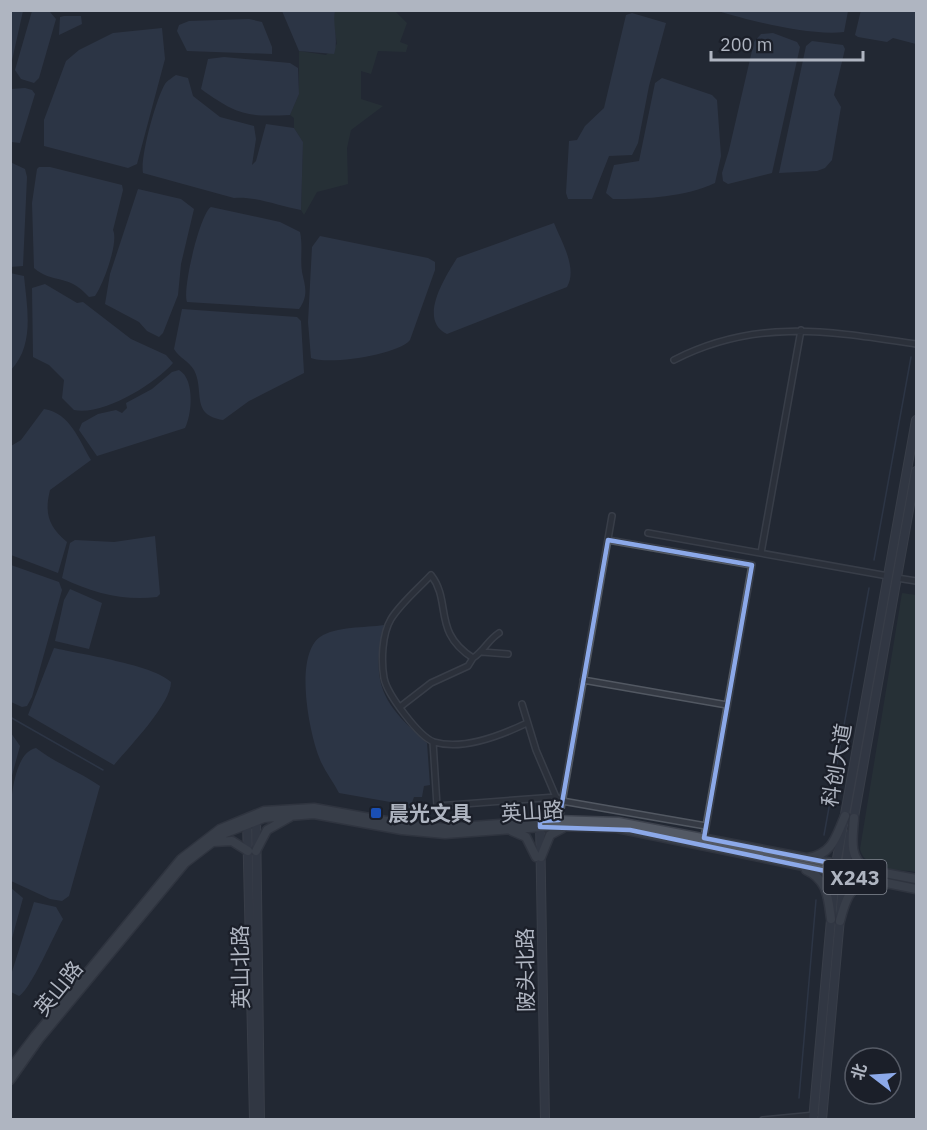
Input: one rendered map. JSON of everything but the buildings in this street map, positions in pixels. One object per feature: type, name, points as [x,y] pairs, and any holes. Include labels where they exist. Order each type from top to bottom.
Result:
[{"type":"main road","name":"科创大道","points":[[813,1118],[840,870],[916,420]]},
{"type":"main road","name":"科创大道","points":[[849,817],[916,471]]},
{"type":"main road","name":"英山路","points":[[10,1069],[40,1028],[181,859],[206,837],[281,808],[314,808],[403,824],[445,828],[538,824],[642,832],[794,866],[868,870],[916,879]]},
{"type":"main road","points":[[209,842],[231,841],[252,851],[267,830],[298,813]]},
{"type":"main road","name":"英山路","points":[[256,817],[298,813],[429,833],[502,830],[559,820],[618,822],[802,858],[871,880],[916,890]]},
{"type":"main road","name":"英山北路","points":[[254,1119],[252,851],[256,817]]},
{"type":"main road","points":[[802,858],[820,855],[829,850],[849,817]]},
{"type":"main road","points":[[849,817],[853,852],[858,862],[868,870]]},
{"type":"main road","name":"英山路","points":[[10,1080],[45,1032],[175,875],[209,842],[247,820]]},
{"type":"main road","name":"英山北路","points":[[247,820],[252,851],[260,1119]]},
{"type":"main road","name":"陂头北路","points":[[538,824],[543,1119]]},
{"type":"main road","points":[[538,857],[550,835],[571,826]]},
{"type":"main road","points":[[502,830],[526,837],[538,857]]},
{"type":"main road","points":[[794,866],[815,875],[824,885],[835,920]]},
{"type":"main road","points":[[835,920],[850,892],[859,884],[871,880]]},
{"type":"main road","name":"科创大道","points":[[823,1117],[835,920]]},
{"type":"street","points":[[674,360],[704,346],[735,336],[774,330],[801,330],[916,344]]},
{"type":"street","points":[[761,554],[801,330]]},
{"type":"street","points":[[559,820],[612,516]]},
{"type":"street","points":[[648,533],[888,576]]},
{"type":"street","points":[[608,540],[752,564],[704,838]]},
{"type":"street","points":[[473,658],[457,646],[446,625],[438,584],[430,575],[390,620],[384,640],[384,679],[400,707],[434,742],[469,743],[498,737],[527,723]]},
{"type":"street","points":[[897,578],[916,581]]},
{"type":"street","points":[[400,707],[431,683],[468,666],[473,658],[482,652],[490,638],[499,633]]},
{"type":"street","points":[[482,652],[508,654]]},
{"type":"street","points":[[584,680],[727,705]]},
{"type":"street","points":[[522,704],[527,723],[556,797],[562,801],[706,826]]},
{"type":"street","points":[[434,742],[437,806],[556,797]]},
{"type":"street","points":[[763,1119],[823,1117]]},
{"type":"highlighted area","points":[[608,540],[752,565],[704,838],[836,864],[835,873],[630,830],[540,827],[540,821],[559,820]]},
{"type":"shaded area","points":[[335,11],[395,11],[407,23],[400,42],[408,45],[406,52],[378,51],[371,74],[361,71],[361,99],[383,106],[351,130],[347,148],[348,184],[317,192],[304,215],[301,210],[303,142],[294,128],[294,118],[290,115],[299,94],[299,51],[326,55],[337,44],[333,19]]},
{"type":"shaded area","points":[[902,593],[916,595],[916,872],[875,865],[863,856],[860,849]]},
{"type":"water","points":[[861,10],[916,11],[916,44],[893,38],[887,42],[858,37],[855,35]]},
{"type":"water","points":[[10,11],[23,11],[11,65]]},
{"type":"water","points":[[32,11],[50,12],[56,19],[39,78],[34,83],[21,79],[15,70]]},
{"type":"water","points":[[282,11],[335,11],[334,54],[299,51]]},
{"type":"water","points":[[718,11],[848,11],[844,32],[830,33],[781,27]]},
{"type":"water","points":[[632,13],[666,23],[649,86],[638,143],[632,155],[609,156],[592,199],[568,199],[566,193],[569,141],[577,140],[585,126],[604,108],[626,15]]},
{"type":"water","points":[[81,16],[82,24],[59,35],[60,17]]},
{"type":"water","points":[[249,19],[262,22],[272,47],[272,54],[187,51],[177,31],[179,25],[189,21]]},
{"type":"water","points":[[162,28],[165,59],[137,164],[128,168],[44,146],[44,120],[66,61],[79,50],[113,33]]},
{"type":"water","points":[[773,33],[797,42],[800,47],[772,173],[728,184],[723,181],[722,173],[754,42],[761,34]]},
{"type":"water","points":[[812,41],[843,45],[845,49],[834,95],[841,107],[832,160],[825,168],[817,171],[779,173],[806,46]]},
{"type":"water","points":[[224,57],[290,63],[298,68],[299,94],[290,115],[243,113],[201,89],[208,59]]},
{"type":"water","points":[[176,75],[188,78],[193,96],[220,117],[254,126],[256,139],[252,165],[256,161],[266,124],[294,128],[303,142],[301,210],[259,200],[234,198],[143,173],[146,142],[157,102],[165,84]]},
{"type":"water","points":[[662,78],[712,95],[717,100],[721,156],[715,183],[678,194],[652,198],[613,199],[606,193],[614,165],[639,161],[655,83]]},
{"type":"water","points":[[11,89],[32,90],[35,94],[20,143],[11,142]]},
{"type":"water","points":[[10,162],[25,169],[27,177],[23,266],[10,267]]},
{"type":"water","points":[[39,167],[50,167],[122,185],[123,190],[113,230],[112,253],[95,296],[89,297],[67,281],[47,276],[34,268],[32,203]]},
{"type":"water","points":[[138,189],[181,199],[194,209],[181,264],[178,295],[163,333],[159,337],[147,331],[139,322],[105,304],[110,274]]},
{"type":"water","points":[[211,207],[280,222],[300,232],[301,267],[305,290],[299,309],[187,302],[187,283],[193,252],[202,223]]},
{"type":"water","points":[[554,223],[570,263],[570,280],[567,287],[447,334],[439,328],[434,319],[436,299],[457,258]]},
{"type":"water","points":[[320,236],[428,258],[435,262],[435,270],[410,340],[392,350],[363,357],[332,360],[311,358],[308,322],[312,247]]},
{"type":"water","points":[[10,273],[24,276],[28,313],[24,349],[11,370]]},
{"type":"water","points":[[45,284],[77,303],[83,302],[131,339],[166,355],[173,363],[154,380],[128,397],[99,408],[86,411],[74,410],[62,398],[64,380],[49,365],[33,357],[32,288]]},
{"type":"water","points":[[182,309],[297,317],[301,321],[304,373],[249,401],[223,420],[213,417],[202,408],[194,370],[174,349]]},
{"type":"water","points":[[179,370],[188,381],[191,397],[185,428],[97,456],[79,430],[82,423],[98,414],[116,410],[122,413],[127,408],[126,403],[152,389],[172,372]]},
{"type":"water","points":[[44,409],[61,416],[73,428],[91,460],[50,490],[48,513],[52,525],[67,542],[58,573],[11,555],[11,446],[21,440]]},
{"type":"water","points":[[155,536],[160,594],[157,597],[132,598],[108,595],[62,578],[70,543],[75,540],[114,542]]},
{"type":"water","points":[[11,565],[59,582],[62,590],[32,697],[27,706],[22,707],[11,702]]},
{"type":"water","points":[[70,589],[102,603],[89,649],[55,641],[64,600]]},
{"type":"water","points":[[384,625],[379,663],[384,692],[400,717],[427,743],[430,785],[424,786],[422,797],[414,797],[410,808],[395,806],[396,803],[339,793],[319,757],[308,713],[307,660],[312,647],[320,637],[342,629]]},
{"type":"water","points":[[54,648],[133,665],[149,670],[171,682],[169,691],[157,713],[114,765],[28,715]]},
{"type":"water","points":[[11,733],[20,746],[11,779]]},
{"type":"water","points":[[36,748],[100,786],[69,896],[62,901],[50,899],[11,881],[10,829],[13,786],[18,768],[25,755]]},
{"type":"water","points":[[11,888],[23,898],[11,942]]},
{"type":"water","points":[[34,902],[56,907],[63,919],[36,973],[19,996],[11,992],[11,975]]},
{"type":"waterway","points":[[874,560],[911,357]]},
{"type":"waterway","points":[[824,835],[869,588]]},
{"type":"waterway","points":[[10,717],[103,770]]},
{"type":"waterway","points":[[799,1098],[816,900]]},
{"type":"place","name":"晨光文具","points":[[376,813]]}]
